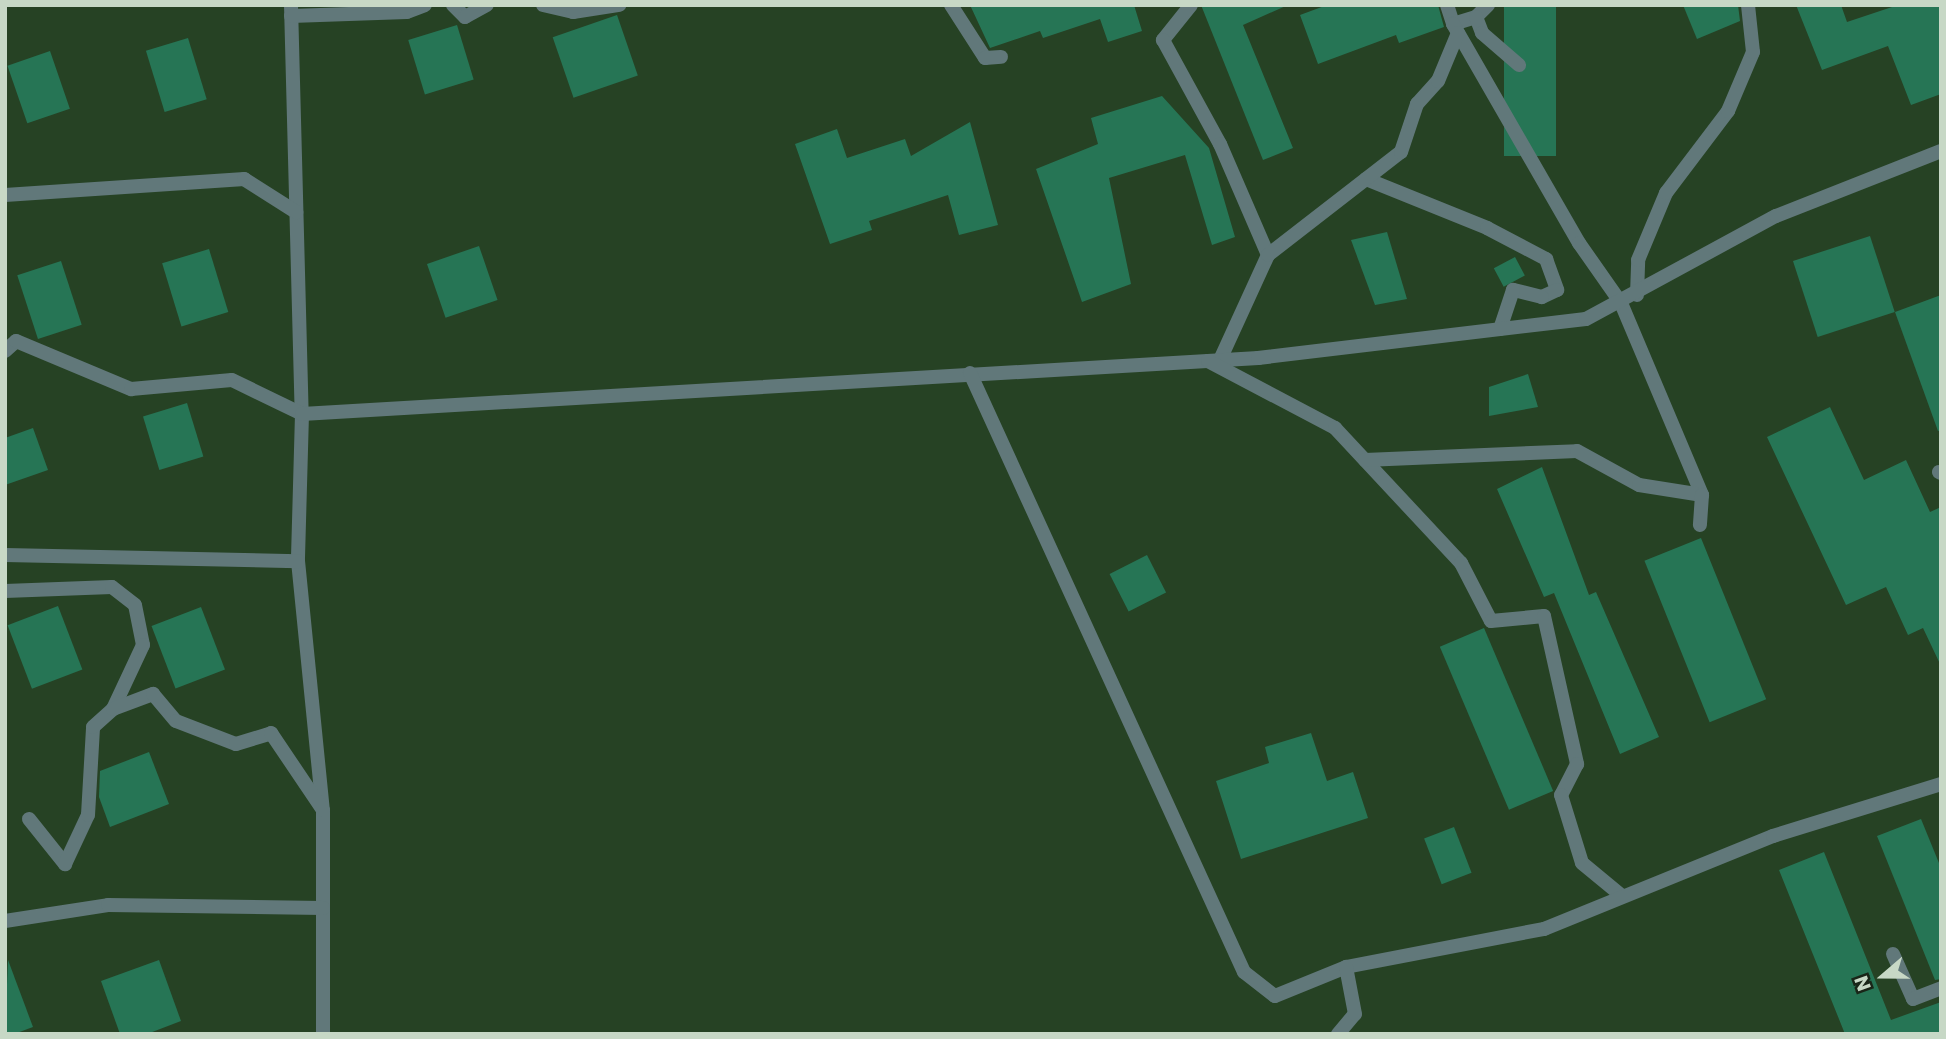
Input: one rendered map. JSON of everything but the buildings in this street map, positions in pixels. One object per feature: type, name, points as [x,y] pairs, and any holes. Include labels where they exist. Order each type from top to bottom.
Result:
[{"type":"street","points":[[323,1034],[323,811],[298,561],[302,414],[291,10],[407,12],[425,5]]},
{"type":"street","points":[[453,5],[465,17],[487,5]]},
{"type":"street","points":[[543,5],[573,12],[619,5]]},
{"type":"street","points":[[951,5],[985,58],[1001,57]]},
{"type":"street","points":[[1191,5],[1163,40],[1220,144],[1268,255]]},
{"type":"street","points":[[1447,5],[1456,28],[1579,243],[1621,303],[1702,495],[1700,525]]},
{"type":"street","points":[[1214,360],[1268,255],[1401,152],[1417,104],[1438,81],[1456,28],[1476,17],[1488,5]]},
{"type":"street","points":[[1637,295],[1638,260],[1666,193],[1728,111],[1752,52],[1748,5]]},
{"type":"street","points":[[1476,17],[1482,33],[1519,65]]},
{"type":"street","points":[[5,351],[16,341],[131,389],[232,380],[302,414],[1214,360],[1586,319],[1637,295],[1776,216],[1941,150]]},
{"type":"street","points":[[5,195],[244,179],[296,212]]},
{"type":"street","points":[[1366,180],[1487,228],[1546,259],[1557,290],[1542,297],[1513,290],[1500,329]]},
{"type":"street","points":[[1214,360],[1335,428],[1461,563],[1491,621],[1544,616],[1577,764],[1561,795],[1582,863],[1622,896]]},
{"type":"street","points":[[970,373],[1244,972],[1275,996],[1346,967],[1544,929],[1773,836],[1941,784]]},
{"type":"street","points":[[1365,460],[1577,451],[1639,485],[1702,495]]},
{"type":"street","points":[[5,555],[298,561]]},
{"type":"street","points":[[5,591],[112,587],[135,605],[142,645],[113,709]]},
{"type":"street","points":[[29,819],[65,864],[88,815],[93,727],[113,709],[153,694],[176,721],[236,744],[271,733],[323,811]]},
{"type":"street","points":[[5,921],[108,905],[323,908]]},
{"type":"street","points":[[1893,954],[1913,999],[1941,988]]},
{"type":"street","points":[[1338,1034],[1355,1014],[1346,967]]}]
